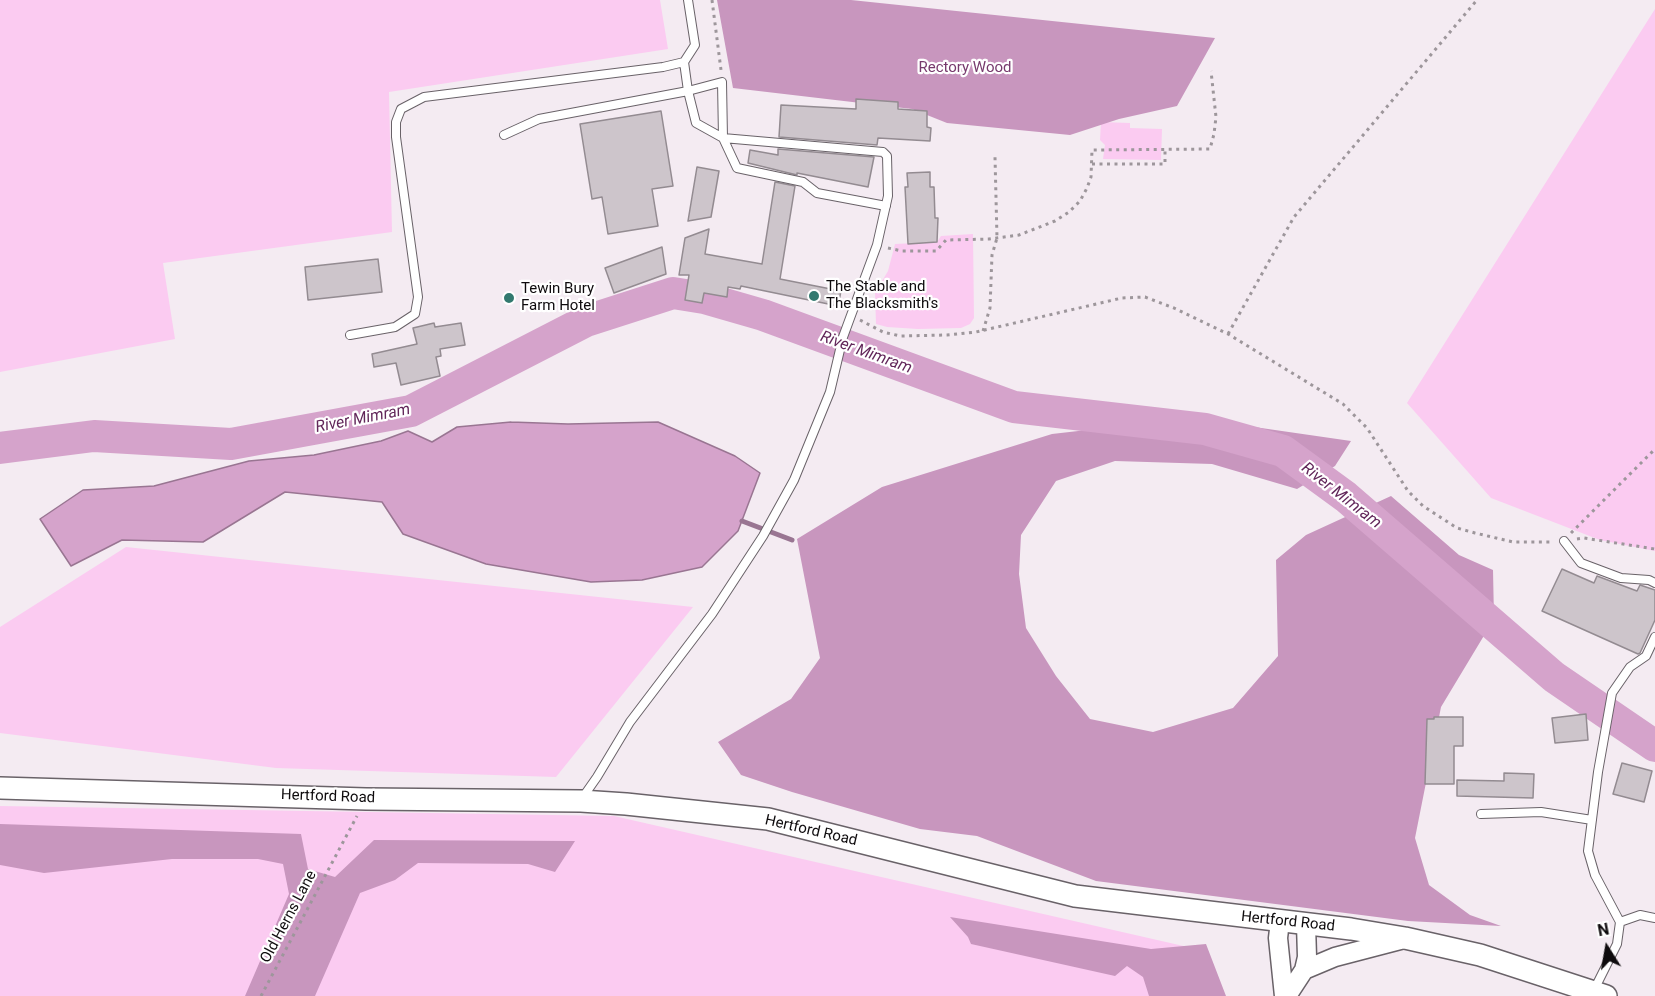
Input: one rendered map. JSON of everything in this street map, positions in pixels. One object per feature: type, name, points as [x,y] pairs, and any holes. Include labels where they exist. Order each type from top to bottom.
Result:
[{"type":"main road","name":"Hertford Road","points":[[0,788],[366,799],[581,801],[768,819],[1075,896],[1351,929],[1406,938],[1480,955],[1600,994]]},
{"type":"street","points":[[1280,921],[1278,938],[1286,996]]},
{"type":"street","points":[[1286,996],[1304,970],[1307,957],[1306,924]]},
{"type":"street","points":[[1304,970],[1335,957],[1406,938]]},
{"type":"lane","points":[[581,801],[630,722],[712,614],[763,536],[794,480],[830,392],[837,355],[877,245],[886,206],[887,156],[883,152],[723,138],[696,123],[688,92],[684,62],[695,45],[688,0]]},
{"type":"lane","points":[[350,335],[395,327],[415,314],[418,297],[396,137],[396,122],[401,109],[423,97],[663,67],[684,62]]},
{"type":"lane","points":[[504,135],[539,119],[688,92],[722,82],[723,138],[737,168],[803,182],[817,193],[886,206]]},
{"type":"lane","points":[[1564,541],[1581,563],[1621,578],[1648,580],[1655,583]]},
{"type":"lane","points":[[1600,994],[1617,944],[1620,921],[1594,875],[1588,851],[1592,820],[1612,693],[1630,667],[1646,656],[1655,637]]},
{"type":"lane","points":[[1481,814],[1541,812],[1592,820]]},
{"type":"lane","points":[[1620,921],[1640,915],[1655,918]]},
{"type":"path","points":[[712,0],[722,82]]},
{"type":"path","points":[[1228,334],[1294,217],[1477,0]]},
{"type":"path","points":[[877,245],[902,251],[936,251],[946,240],[997,238],[1037,230],[1069,212],[1080,201],[1087,188],[1092,164],[1092,150],[1210,149],[1216,117],[1211,71]]},
{"type":"path","points":[[1092,164],[1165,164],[1165,149]]},
{"type":"path","points":[[983,331],[990,308],[992,255],[997,238],[995,157]]},
{"type":"path","points":[[852,316],[883,332],[900,336],[947,335],[983,331],[1122,298],[1145,297],[1228,334],[1343,404],[1367,428],[1408,491],[1423,506],[1457,528],[1513,542],[1540,543],[1584,538],[1655,549]]},
{"type":"path","points":[[1564,541],[1655,449]]},
{"type":"path","name":"Old Herns Lane","points":[[261,996],[366,799]]},
{"type":"shaded area","points":[[0,0],[660,0],[668,49],[389,92],[392,232],[163,263],[175,339],[0,372]]},
{"type":"shaded area","points":[[1655,9],[1655,551],[1600,540],[1491,498],[1407,403]]},
{"type":"shaded area","points":[[1101,122],[1130,123],[1130,128],[1162,129],[1161,160],[1103,159],[1105,145],[1100,140]]},
{"type":"shaded area","points":[[973,234],[974,318],[970,324],[961,328],[918,329],[876,324],[875,293],[888,271],[895,244],[937,242],[941,236]]},
{"type":"shaded area","points":[[511,422],[568,424],[658,422],[735,456],[760,473],[738,531],[702,567],[642,580],[591,582],[486,564],[403,534],[382,502],[285,492],[203,542],[122,540],[71,566],[40,519],[83,490],[154,486],[249,461],[314,455],[381,441],[408,431],[432,442],[457,427]]},
{"type":"shaded area","points":[[126,547],[693,607],[556,777],[276,768],[0,733],[0,627]]},
{"type":"shaded area","points":[[0,806],[614,816],[1201,950],[1193,996],[0,996]]},
{"type":"green space","name":"Rectory Wood","points":[[717,0],[851,0],[1215,38],[1177,106],[1119,119],[1070,135],[947,123],[912,109],[733,88]]},
{"type":"green space","points":[[1192,418],[1351,441],[1335,466],[1297,489],[1212,464],[1115,461],[1056,481],[1021,535],[1019,574],[1026,628],[1056,676],[1090,719],[1153,732],[1233,708],[1278,656],[1276,560],[1306,535],[1391,496],[1459,555],[1493,570],[1494,619],[1441,707],[1415,838],[1429,885],[1470,915],[1501,926],[1408,921],[1096,881],[977,836],[920,829],[741,775],[718,742],[791,699],[820,658],[797,539],[882,487],[1052,434]]},
{"type":"green space","points":[[0,824],[301,834],[308,869],[335,877],[374,840],[575,841],[555,872],[528,864],[418,863],[395,880],[360,893],[315,996],[245,996],[289,894],[283,864],[258,859],[172,859],[44,873],[0,865]]},
{"type":"green space","points":[[950,917],[1151,949],[1206,944],[1226,996],[1149,996],[1143,977],[1127,966],[1115,976],[971,944],[968,937]]},
{"type":"building","points":[[856,99],[898,102],[898,109],[927,111],[927,127],[931,128],[930,141],[878,138],[877,145],[779,137],[781,105],[856,109]]},
{"type":"building","points":[[661,111],[673,186],[652,189],[658,226],[608,234],[602,197],[592,199],[580,124]]},
{"type":"building","points":[[778,149],[874,157],[868,187],[797,173],[797,175],[748,163],[750,150],[778,155]]},
{"type":"building","points":[[697,167],[719,171],[711,217],[688,221]]},
{"type":"building","points":[[930,172],[930,187],[934,187],[935,218],[938,218],[937,242],[908,244],[905,187],[908,187],[907,173]]},
{"type":"building","points":[[775,182],[795,186],[780,279],[841,291],[838,306],[741,286],[740,289],[728,287],[727,297],[704,293],[702,303],[685,300],[689,275],[679,275],[685,238],[709,229],[705,254],[762,264]]},
{"type":"building","points":[[662,247],[666,274],[614,293],[605,268]]},
{"type":"building","points":[[378,259],[382,292],[308,300],[305,267]]},
{"type":"building","points":[[434,323],[435,327],[461,323],[465,345],[440,349],[441,356],[436,357],[440,376],[401,385],[396,363],[374,367],[372,354],[417,344],[413,328]]},
{"type":"building","points":[[1562,569],[1594,583],[1597,576],[1637,591],[1640,585],[1655,590],[1655,620],[1640,653],[1542,611]]},
{"type":"building","points":[[1586,714],[1588,740],[1555,743],[1552,718]]},
{"type":"building","points":[[1434,717],[1463,717],[1463,746],[1454,746],[1454,784],[1425,784],[1427,719],[1434,719]]},
{"type":"building","points":[[1622,763],[1652,771],[1644,802],[1613,794]]},
{"type":"building","points":[[1504,773],[1534,774],[1533,798],[1457,796],[1457,780],[1504,781]]},
{"type":"waterway","name":"River Mimram","points":[[0,448],[94,436],[231,444],[411,411],[586,321],[673,293],[704,298],[763,315],[1014,407],[1205,429],[1283,451],[1346,497],[1554,677],[1655,746]]},
{"type":"waterway","points":[[742,521],[792,540]]},
{"type":"place","name":"The Stable and The Blacksmith's","points":[[814,296]]},
{"type":"place","name":"Tewin Bury Farm Hotel","points":[[509,298]]}]
